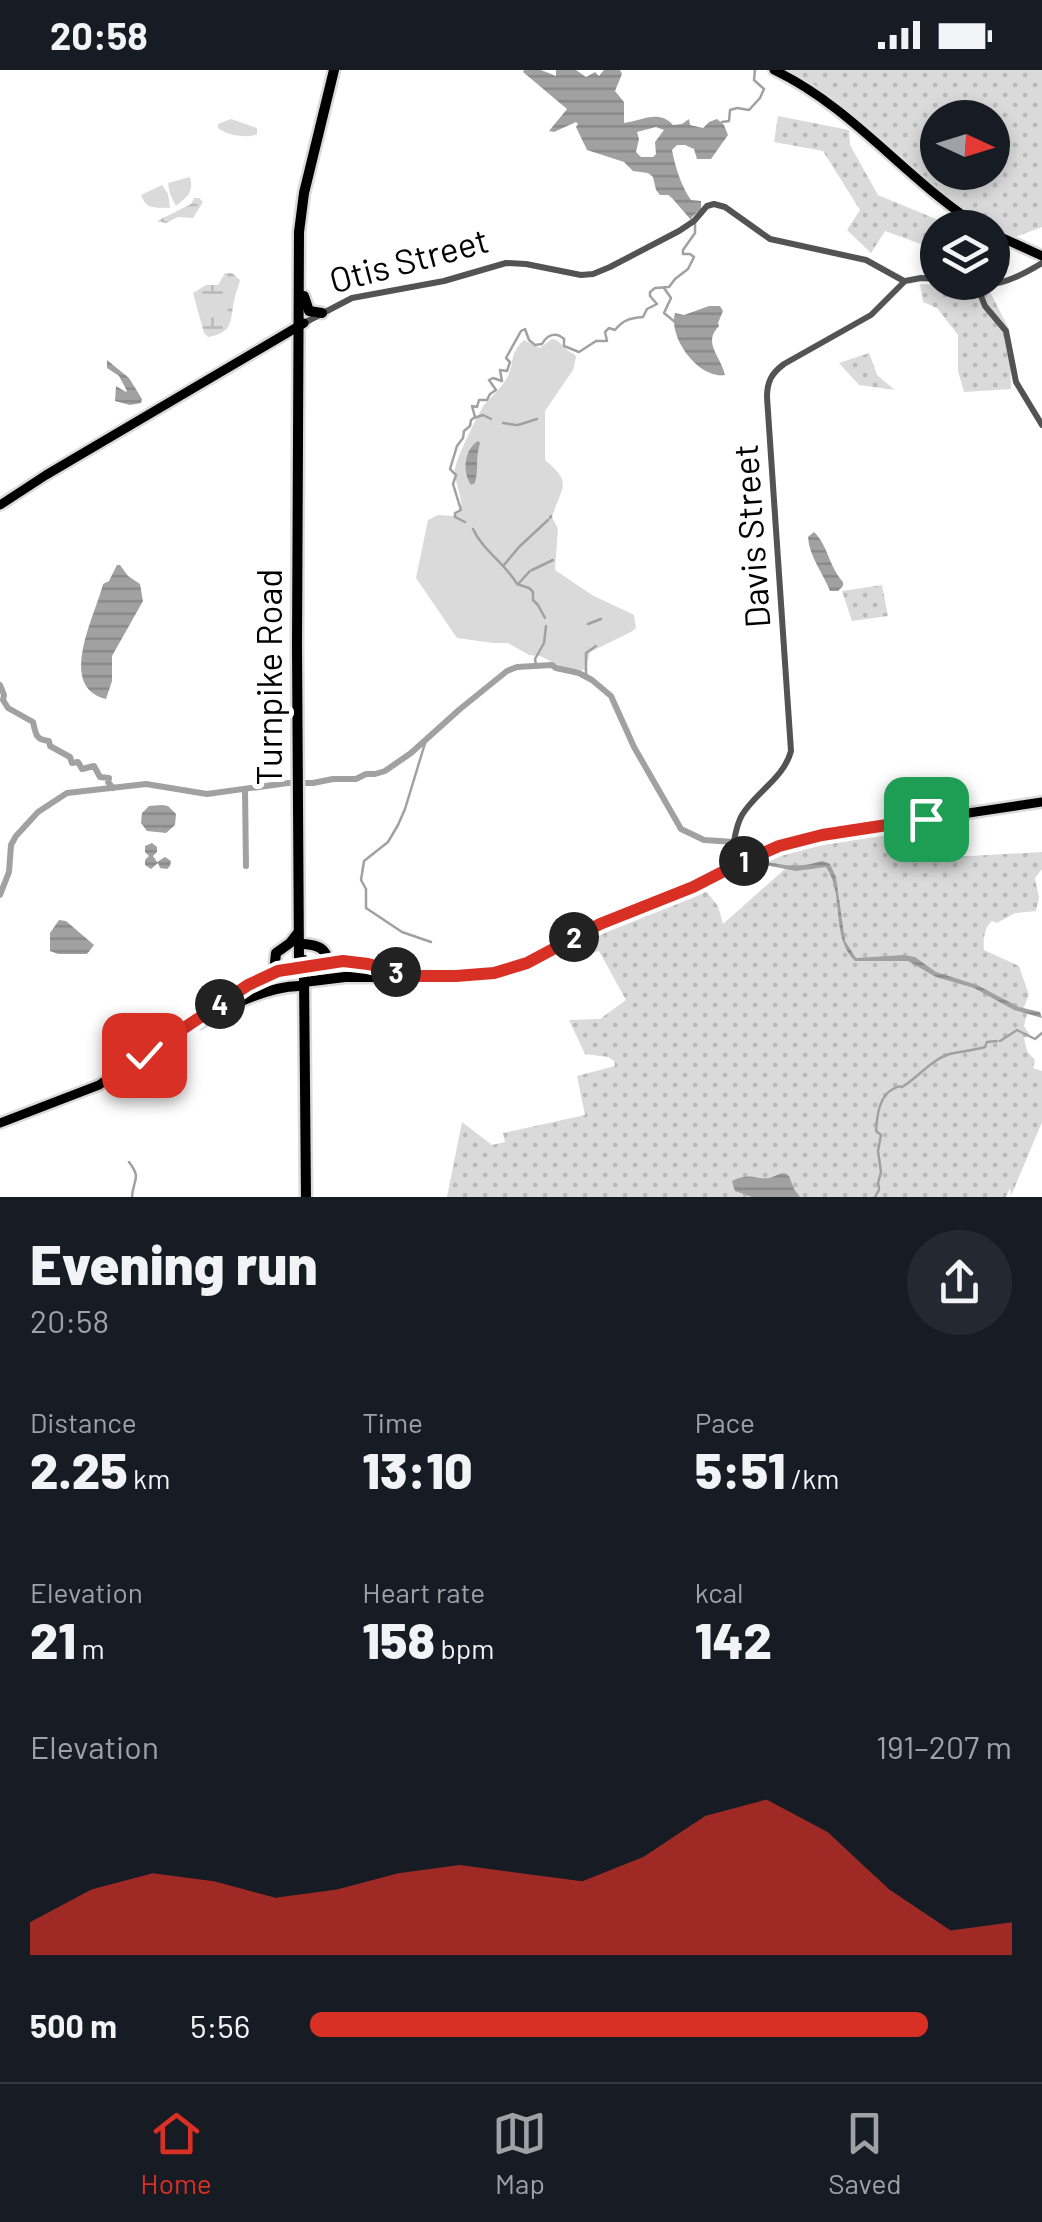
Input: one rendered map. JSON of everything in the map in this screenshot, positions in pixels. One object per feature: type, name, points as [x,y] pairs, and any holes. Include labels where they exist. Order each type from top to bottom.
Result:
[{"type":"highway","points":[[315,159],[336,70]]},
{"type":"highway","name":"Turnpike Road","points":[[304,1197],[298,344],[306,220],[315,159]]},
{"type":"highway","name":"Turnpike Road","points":[[302,954],[299,232],[315,159]]},
{"type":"highway","points":[[304,296],[310,312],[322,313]]},
{"type":"highway","points":[[286,334],[294,336],[298,344]]},
{"type":"highway","points":[[286,552],[297,567]]},
{"type":"highway","points":[[274,972],[276,953],[294,939],[299,929]]},
{"type":"highway","points":[[286,946],[294,946],[302,954],[321,948],[329,962]]},
{"type":"highway","points":[[350,977],[352,962]]},
{"type":"highway","points":[[194,1022],[200,1023],[302,979],[402,974]]},
{"type":"highway","points":[[248,985],[254,997]]},
{"type":"main road","points":[[774,70],[824,99],[958,210]]},
{"type":"main road","points":[[1010,244],[1039,259]]},
{"type":"main road","name":"Otis Street","points":[[0,505],[301,325]]},
{"type":"main road","points":[[0,1122],[94,1088],[248,985],[274,972],[329,962],[368,964],[430,977],[472,976],[516,967],[600,924],[787,844],[822,835],[1042,802]]},
{"type":"street","name":"Otis Street","points":[[301,325],[352,298],[444,281],[506,263],[580,275],[596,273],[679,231],[706,206],[714,204],[725,206],[770,239],[866,260],[905,281]]},
{"type":"street","points":[[1010,279],[1039,259]]},
{"type":"street","points":[[905,281],[920,278]]},
{"type":"street","name":"Davis Street","points":[[730,866],[743,814],[782,769],[791,748],[769,381],[780,367],[871,315],[905,281]]},
{"type":"street","points":[[982,300],[1006,331],[1016,382],[1042,425]]},
{"type":"green space","points":[[776,70],[1042,70],[1042,227],[1010,239],[1010,210],[960,210],[934,190],[1010,190],[1010,100],[920,100],[920,175]]},
{"type":"green space","points":[[778,116],[849,130],[850,145],[878,195],[920,212],[920,244],[885,231],[871,253],[847,230],[860,210],[823,151],[774,142]]},
{"type":"green space","points":[[231,119],[257,128],[257,134],[237,136],[218,128],[218,124]]},
{"type":"green space","points":[[190,177],[190,191],[176,206],[168,183]]},
{"type":"green space","points":[[162,185],[170,208],[149,206],[141,195]]},
{"type":"green space","points":[[194,198],[203,202],[193,218],[157,221],[191,204]]},
{"type":"green space","points":[[225,273],[240,280],[231,318],[223,332],[208,337],[193,293],[206,285],[218,285]]},
{"type":"green space","points":[[994,300],[1009,329],[1011,389],[964,392],[958,371],[958,335],[937,308],[923,302]]},
{"type":"green space","points":[[552,339],[576,357],[573,370],[545,411],[545,460],[559,474],[563,486],[552,517],[558,529],[555,570],[592,595],[634,615],[636,628],[590,652],[585,670],[566,669],[508,643],[457,638],[416,578],[428,520],[438,515],[453,516],[461,507],[455,469],[481,410],[505,381],[515,351],[524,340],[540,348]]},
{"type":"green space","points":[[869,353],[877,375],[895,390],[859,385],[839,363]]},
{"type":"green space","points":[[882,585],[888,616],[852,621],[842,591]]},
{"type":"green space","points":[[948,816],[952,857],[1042,852],[1042,869],[1035,878],[1039,898],[1036,911],[1015,913],[997,923],[992,921],[984,938],[984,950],[1019,966],[1029,995],[1022,1012],[1027,1014],[1024,1026],[1030,1035],[1024,1038],[1027,1051],[1035,1060],[1033,1068],[1042,1071],[1042,1122],[1011,1196],[1010,1188],[1006,1197],[447,1197],[462,1122],[492,1145],[505,1142],[503,1133],[585,1115],[577,1076],[615,1066],[608,1057],[585,1054],[569,1020],[600,1019],[626,1000],[599,951],[588,955],[578,938],[702,886],[718,906],[723,924],[786,868],[758,860],[787,843]]},
{"type":"shaded area","points":[[541,70],[556,76],[556,70],[576,70],[586,77],[595,72],[599,76],[604,70],[620,70],[615,91],[624,102],[624,123],[656,117],[673,125],[689,119],[690,125],[703,128],[717,119],[728,135],[711,159],[697,159],[694,149],[685,145],[672,150],[684,189],[691,200],[701,201],[701,209],[691,220],[672,198],[660,195],[648,173],[633,171],[624,162],[587,150],[576,122],[549,131],[567,109],[523,72]],"holes":[[[656,127],[664,130],[655,142],[653,157],[641,157],[636,152],[637,132]]]},
{"type":"shaded area","points":[[720,306],[723,311],[712,344],[725,375],[695,363],[676,333],[675,313],[684,315]]},
{"type":"shaded area","points":[[107,360],[129,378],[141,403],[115,401],[116,386],[127,391],[119,376],[107,368]]},
{"type":"shaded area","points":[[478,441],[476,478],[471,485],[466,461]]},
{"type":"shaded area","points":[[814,532],[843,582],[838,591],[830,591],[814,558],[808,537]]},
{"type":"shaded area","points":[[117,565],[140,584],[143,601],[112,656],[112,681],[106,699],[91,692],[83,680],[81,665],[103,584],[109,581]]},
{"type":"shaded area","points":[[162,805],[176,814],[175,825],[166,833],[147,831],[141,823],[142,813],[149,806]]},
{"type":"shaded area","points":[[739,836],[747,838],[762,861],[792,866],[822,861],[830,864],[836,877],[845,941],[856,958],[915,957],[936,972],[1040,1012],[1042,1018],[1014,1010],[974,988],[936,977],[908,961],[855,961],[843,940],[835,890],[826,867],[796,871],[759,864],[748,847],[730,843]]},
{"type":"shaded area","points":[[152,843],[157,847],[153,856],[157,862],[165,857],[171,861],[167,869],[160,868],[158,863],[151,869],[145,865],[149,856],[145,846]]},
{"type":"shaded area","points":[[59,920],[66,921],[94,945],[87,954],[50,951],[50,933]]},
{"type":"shaded area","points":[[783,1173],[789,1176],[800,1197],[752,1197],[735,1191],[732,1181],[769,1178]]},
{"type":"waterway","points":[[722,122],[729,121],[730,110],[749,110],[760,98],[764,89],[754,80],[755,70]]},
{"type":"waterway","points":[[465,522],[455,517],[461,510],[453,484],[456,475],[450,469],[464,431],[475,417],[472,406],[477,407],[479,400],[487,400],[496,390],[489,380],[502,381],[500,370],[507,371],[510,362],[506,358],[521,331],[525,329],[535,345],[558,335],[564,339],[564,346],[579,352],[596,341],[607,341],[605,332],[609,328],[615,330],[627,320],[643,317],[647,309],[657,304],[650,292],[669,287],[688,269],[694,257],[683,254],[683,250],[695,233],[695,223]]},
{"type":"waterway","points":[[664,288],[671,298],[664,313],[675,322]]},
{"type":"waterway","points":[[474,418],[483,415],[491,419]]},
{"type":"waterway","points":[[518,425],[537,419]]},
{"type":"waterway","points":[[503,423],[516,425]]},
{"type":"waterway","points":[[504,565],[548,520]]},
{"type":"waterway","points":[[473,529],[517,584],[533,592],[533,600],[545,618]]},
{"type":"waterway","points":[[532,570],[553,560]]},
{"type":"waterway","points":[[518,584],[530,571]]},
{"type":"waterway","points":[[588,624],[601,619]]},
{"type":"waterway","points":[[536,665],[546,626]]},
{"type":"waterway","points":[[586,678],[586,653],[596,646]]},
{"type":"waterway","points":[[0,895],[16,836],[38,812],[67,793],[146,784],[207,794],[375,774],[411,753],[460,709],[517,667],[552,665],[592,680],[611,696],[634,747],[681,829],[704,840],[735,842]]},
{"type":"waterway","points":[[0,685],[8,708],[33,722],[39,738],[49,741],[50,746],[70,757],[72,763],[78,762],[82,769],[94,766],[100,777],[109,778],[113,788]]},
{"type":"waterway","points":[[426,740],[398,825],[388,842],[364,861],[361,880],[366,889],[366,908],[402,932],[431,942]]},
{"type":"waterway","points":[[245,789],[246,866]]},
{"type":"waterway","points":[[1000,1041],[1017,1030],[1035,1039],[1042,1033]]},
{"type":"waterway","points":[[879,1188],[881,1135],[876,1131],[885,1096],[941,1057],[997,1041]]},
{"type":"waterway","points":[[129,1162],[136,1176],[132,1197]]},
{"type":"waterway","points":[[875,1197],[879,1190]]},
{"type":"route","points":[[144,1055],[248,985],[278,971],[343,961],[415,976],[494,973],[527,963],[600,924],[693,887],[779,846],[822,835],[926,819]]}]
